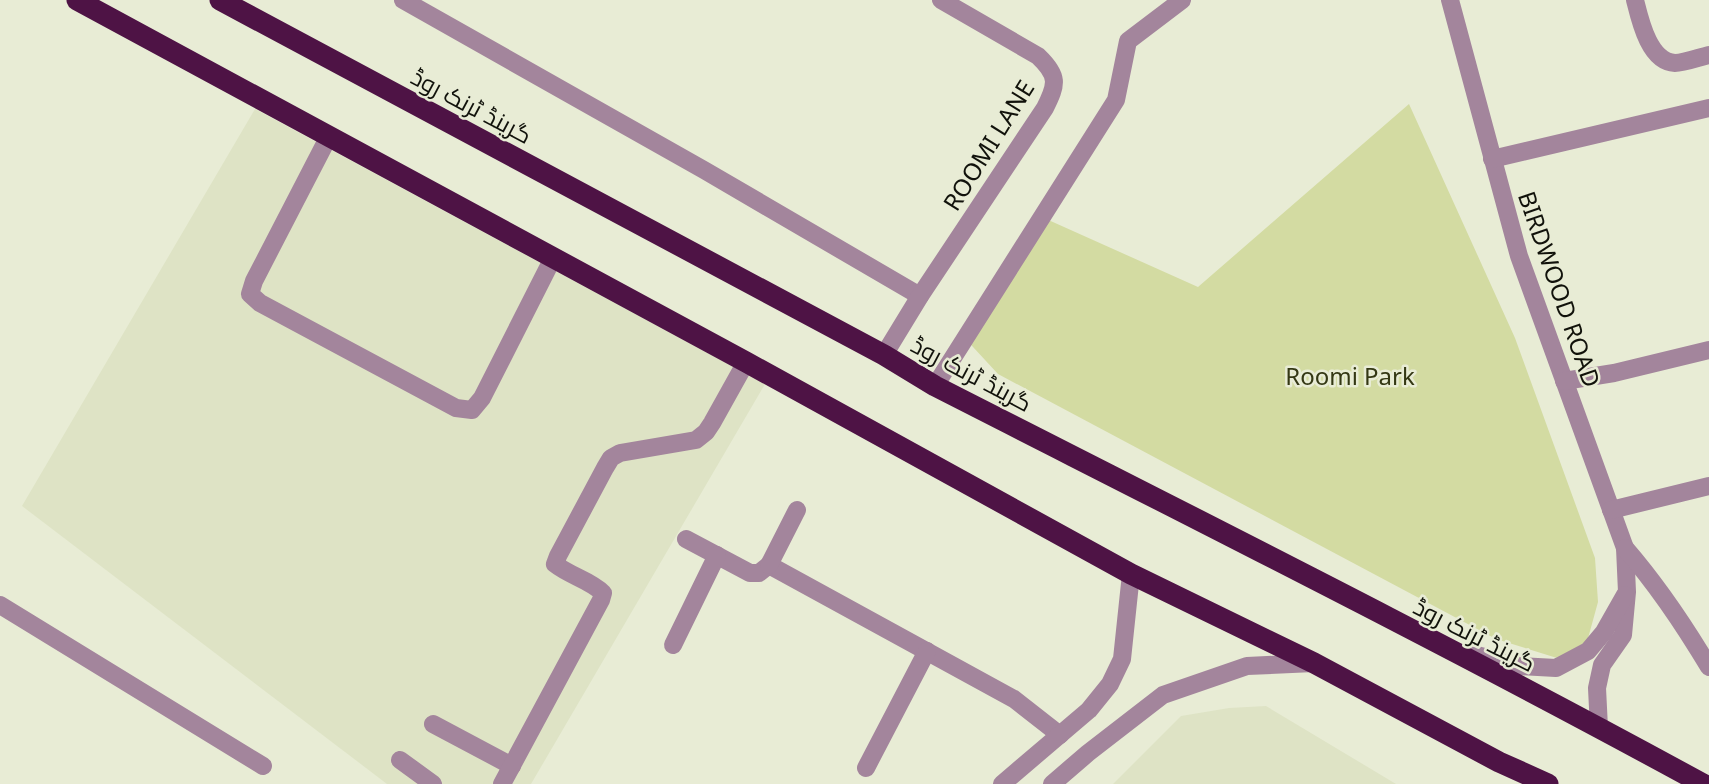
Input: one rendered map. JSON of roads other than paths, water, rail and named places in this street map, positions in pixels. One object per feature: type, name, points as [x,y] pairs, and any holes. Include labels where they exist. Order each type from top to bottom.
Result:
[{"type":"highway","points":[[77,0],[1131,574],[1314,663],[1499,762],[1548,784]]},
{"type":"highway","name":"گرینڈ ٹرنک روڈ","points":[[220,0],[884,355],[935,386],[1599,727],[1703,784]]},
{"type":"highway","points":[[1499,762],[1527,784]]},
{"type":"street","points":[[403,0],[920,296]]},
{"type":"street","name":"ROOMI LANE","points":[[884,355],[1055,89],[1055,76],[1038,56],[941,0]]},
{"type":"street","points":[[935,386],[1116,100],[1128,41],[1182,0]]},
{"type":"street","name":"BIRDWOOD ROAD","points":[[1450,0],[1519,256],[1625,548],[1627,592],[1623,635],[1602,665],[1597,688],[1599,727]]},
{"type":"street","points":[[1635,0],[1642,28],[1656,55],[1674,63],[1709,55]]},
{"type":"street","points":[[1492,159],[1709,108]]},
{"type":"street","points":[[329,136],[254,281],[250,294],[260,303],[456,408],[472,410],[482,398],[552,258]]},
{"type":"street","points":[[1564,381],[1614,373],[1709,350]]},
{"type":"street","points":[[502,784],[601,600],[603,593],[597,588],[563,571],[555,564],[605,468],[611,458],[620,453],[696,440],[712,423],[746,362]]},
{"type":"street","points":[[1611,510],[1709,486]]},
{"type":"street","points":[[686,539],[750,572],[760,573],[769,565],[797,510]]},
{"type":"street","points":[[1625,548],[1670,605],[1709,667]]},
{"type":"street","points":[[673,645],[717,555]]},
{"type":"street","points":[[769,565],[1014,699],[1059,735]]},
{"type":"street","points":[[1002,784],[1089,710],[1110,684],[1122,659],[1131,574]]},
{"type":"street","points":[[1445,648],[1519,666],[1556,668],[1588,651],[1604,632],[1627,592]]},
{"type":"street","points":[[0,605],[262,766]]},
{"type":"street","points":[[866,768],[928,651]]},
{"type":"street","points":[[1052,784],[1163,695],[1247,666],[1314,663]]},
{"type":"street","points":[[433,724],[512,766]]},
{"type":"street","points":[[400,760],[433,784]]},
{"type":"park label","name":"Roomi Park","points":[[1350,375]]}]
